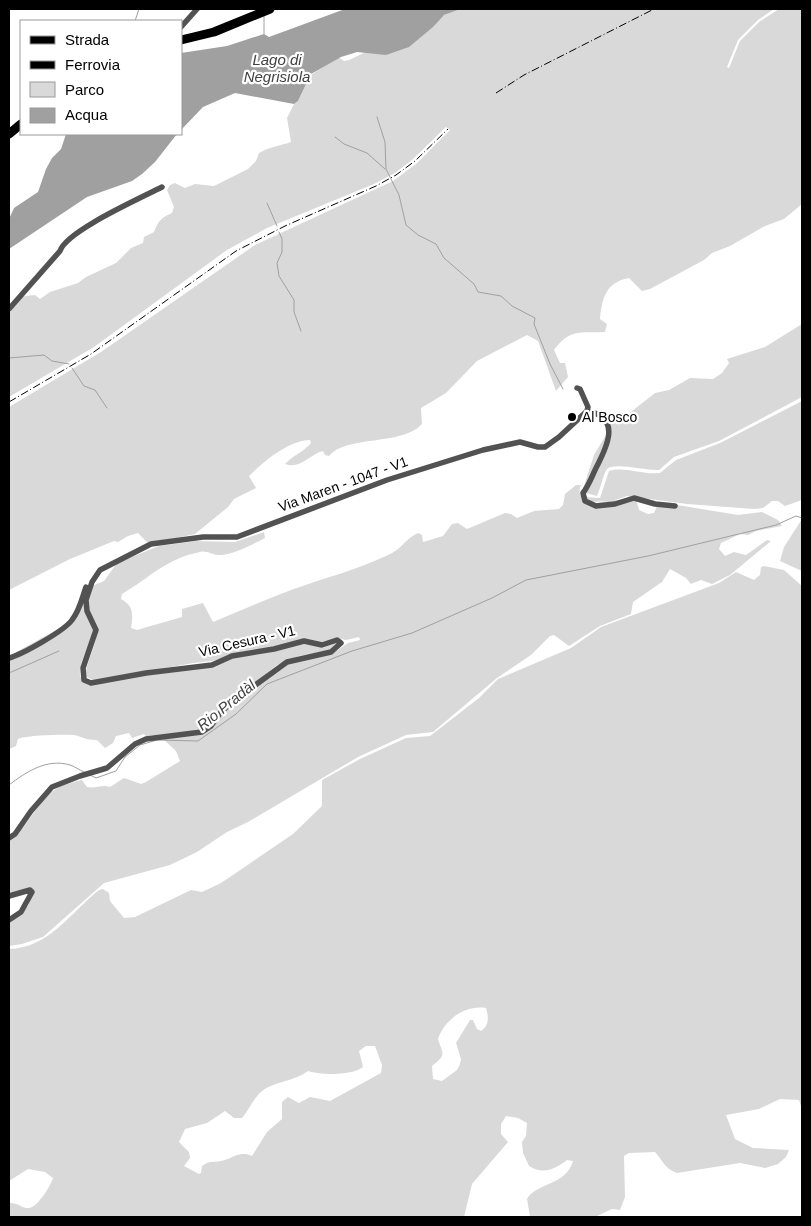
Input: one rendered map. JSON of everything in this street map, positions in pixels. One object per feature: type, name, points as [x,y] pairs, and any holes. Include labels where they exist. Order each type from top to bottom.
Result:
[{"type":"main road","points":[[182,40],[214,32],[259,11],[270,9]]},
{"type":"main road","points":[[9,134],[20,125]]},
{"type":"street","points":[[182,26],[197,9]]},
{"type":"street","points":[[9,309],[60,251],[62,244],[80,230],[162,187]]},
{"type":"street","points":[[577,388],[580,389],[588,407],[587,411],[602,417],[608,424],[609,434],[609,442],[583,493],[584,499],[596,506],[615,504],[634,498],[655,504],[675,506]]},
{"type":"street","name":"Via Maren - 1047 - V1","points":[[90,587],[100,570],[151,544],[202,537],[237,537],[387,480],[483,450],[520,442],[545,447],[559,437],[587,411]]},
{"type":"street","points":[[9,658],[28,649],[68,624],[76,614],[86,586],[90,587]]},
{"type":"street","name":"Via Cesura - V1","points":[[9,838],[15,834],[31,811],[52,787],[107,768],[135,744],[146,739],[190,735],[207,730],[232,702],[287,662],[331,652],[341,644],[337,640],[322,645],[304,641],[274,649],[232,656],[212,665],[146,673],[91,683],[84,680],[82,672],[96,630],[86,606],[90,587]]},
{"type":"street","points":[[9,896],[30,890],[32,892],[21,912],[9,920]]},
{"type":"green space","points":[[457,9],[774,9],[758,20],[738,40],[727,67],[729,68],[740,41],[759,22],[779,9],[802,9],[802,204],[784,219],[765,226],[730,246],[712,253],[704,260],[650,289],[642,291],[629,278],[615,283],[610,287],[602,304],[600,319],[607,324],[605,332],[576,333],[565,338],[554,350],[560,363],[565,363],[568,377],[556,391],[538,341],[527,335],[477,361],[446,393],[421,408],[422,424],[413,431],[402,435],[348,445],[337,449],[329,456],[325,455],[323,451],[295,465],[285,464],[311,443],[310,440],[294,444],[261,464],[249,476],[256,488],[234,499],[228,507],[195,534],[149,544],[138,533],[128,536],[118,542],[114,541],[70,559],[9,590],[9,407],[101,352],[255,245],[393,181],[416,164],[450,130],[446,127],[412,160],[395,173],[374,184],[267,228],[227,250],[94,347],[9,397],[9,315],[18,297],[35,295],[40,299],[50,292],[78,283],[86,277],[116,263],[131,248],[143,243],[144,237],[154,232],[161,220],[172,213],[174,207],[167,190],[170,185],[175,183],[185,188],[195,184],[214,186],[248,169],[256,161],[259,153],[291,142],[287,118],[311,75],[338,57],[344,61],[349,60]]},
{"type":"green space","points":[[802,324],[802,397],[719,441],[674,457],[659,470],[611,467],[606,471],[597,496],[582,492],[594,455],[606,435],[608,424],[622,419],[655,393],[669,390],[690,378],[713,379],[722,373],[729,363],[727,359],[765,347]]},
{"type":"green space","points":[[802,401],[802,500],[785,506],[778,501],[772,501],[763,508],[754,509],[687,504],[627,496],[612,501],[589,502],[585,497],[600,498],[609,471],[621,469],[660,473],[676,460],[720,443]]},
{"type":"green space","points":[[576,485],[581,485],[580,493],[588,504],[636,499],[639,510],[648,514],[654,513],[657,506],[671,504],[738,515],[762,512],[778,520],[782,526],[756,531],[748,535],[740,534],[721,543],[719,549],[725,556],[734,552],[746,555],[767,540],[771,541],[730,575],[712,584],[701,580],[691,584],[686,578],[670,569],[662,582],[633,602],[631,614],[600,626],[569,646],[554,635],[550,636],[531,655],[497,678],[433,732],[406,735],[358,757],[248,822],[227,832],[197,852],[170,865],[104,883],[43,937],[9,946],[9,923],[28,906],[33,892],[9,894],[9,840],[16,835],[49,794],[69,783],[82,780],[87,787],[110,787],[124,778],[141,784],[146,782],[180,761],[176,751],[162,738],[199,735],[228,708],[287,664],[335,652],[348,643],[360,640],[359,637],[346,640],[337,638],[329,642],[282,645],[212,661],[95,681],[85,676],[95,643],[97,629],[88,609],[89,598],[92,586],[104,581],[117,563],[159,546],[196,541],[235,542],[264,532],[265,538],[230,554],[219,555],[202,552],[177,559],[122,594],[121,599],[132,611],[131,628],[137,630],[182,617],[182,609],[203,603],[213,622],[291,590],[352,570],[393,553],[418,533],[422,535],[423,542],[443,536],[452,524],[458,523],[467,529],[505,513],[517,518],[534,511],[559,509],[563,505],[565,494]]},
{"type":"green space","points":[[802,519],[802,571],[780,561],[784,547]]},
{"type":"green space","points":[[761,567],[784,570],[802,586],[802,1109],[799,1100],[780,1099],[759,1109],[726,1115],[735,1139],[753,1148],[789,1150],[786,1157],[778,1164],[765,1168],[740,1163],[677,1173],[667,1167],[655,1152],[629,1153],[624,1156],[625,1197],[620,1210],[612,1209],[595,1217],[530,1217],[527,1199],[537,1189],[558,1180],[569,1169],[573,1161],[567,1160],[549,1170],[534,1169],[529,1166],[523,1153],[522,1142],[526,1136],[527,1123],[518,1118],[506,1116],[501,1124],[501,1134],[508,1142],[472,1184],[464,1217],[9,1217],[9,1203],[26,1208],[32,1207],[43,1196],[53,1178],[45,1172],[28,1169],[9,1181],[9,949],[36,943],[47,936],[99,890],[103,889],[109,893],[110,901],[124,918],[135,917],[191,890],[202,892],[221,883],[293,834],[322,806],[322,780],[360,759],[406,738],[430,736],[479,698],[498,679],[571,648],[601,627],[719,583],[736,572],[754,580],[760,575]],"holes":[[[486,1008],[488,1021],[484,1029],[481,1031],[477,1029],[473,1020],[470,1020],[456,1043],[461,1059],[457,1070],[442,1081],[433,1079],[432,1066],[442,1056],[438,1039],[446,1025],[463,1011]],[[366,1046],[375,1046],[382,1065],[381,1073],[330,1101],[310,1097],[299,1103],[288,1097],[282,1102],[282,1119],[267,1132],[252,1156],[239,1154],[218,1162],[207,1163],[202,1166],[201,1173],[199,1174],[184,1166],[190,1158],[189,1152],[179,1142],[185,1129],[207,1123],[225,1111],[234,1118],[242,1118],[258,1095],[266,1088],[308,1071],[336,1074],[358,1070],[363,1067],[359,1051]]]},
{"type":"green space","points":[[84,600],[93,630],[82,660],[80,676],[83,681],[90,685],[146,674],[213,667],[229,659],[304,643],[323,648],[338,642],[331,650],[299,656],[277,665],[217,713],[200,723],[201,726],[215,717],[209,724],[193,732],[146,736],[144,734],[132,738],[129,733],[116,736],[113,743],[105,748],[97,740],[74,735],[36,736],[18,739],[16,746],[9,749],[9,656],[69,623]]},
{"type":"water","name":"Lago di Negrisiola","points":[[345,9],[460,9],[444,15],[409,47],[386,55],[357,52],[341,57],[311,74],[298,101],[294,104],[235,93],[203,107],[182,129],[182,53],[227,46],[264,34],[269,37]]},
{"type":"water","points":[[66,135],[176,135],[155,162],[132,181],[87,197],[9,249],[9,219],[14,208],[38,192],[46,169],[52,158],[61,149]]},
{"type":"waterway","points":[[135,20],[139,9]]},
{"type":"waterway","points":[[264,16],[264,34]]},
{"type":"waterway","points":[[377,117],[385,142],[386,169],[399,195],[406,225],[418,235],[436,244],[444,258],[474,284],[478,292],[501,296],[512,306],[535,318],[534,324],[550,364],[563,389]]},
{"type":"waterway","points":[[335,137],[344,144],[367,153],[385,169]]},
{"type":"waterway","points":[[267,203],[277,226]]},
{"type":"waterway","points":[[279,232],[282,239],[282,252],[277,263],[279,276],[294,300],[294,312],[301,331]]},
{"type":"waterway","points":[[9,358],[44,355],[52,361],[69,364]]},
{"type":"waterway","points":[[72,368],[84,386],[95,390],[107,408]]},
{"type":"waterway","points":[[90,775],[96,778],[116,771],[125,757],[140,745],[157,740],[198,741],[236,714],[267,684],[352,651],[412,633],[492,598],[526,580],[648,556],[776,525],[796,516],[802,518]]},
{"type":"waterway","points":[[9,673],[59,651]]},
{"type":"waterway","name":"Rio Pradàl","points":[[9,785],[22,775],[53,763],[70,765],[84,772]]},
{"type":"railway","points":[[496,93],[524,75],[654,9]]},
{"type":"railway","points":[[9,402],[91,354],[236,251],[285,226],[376,186],[396,175],[415,161],[448,129]]},
{"type":"place","name":"Al Bosco","points":[[572,417]]}]
